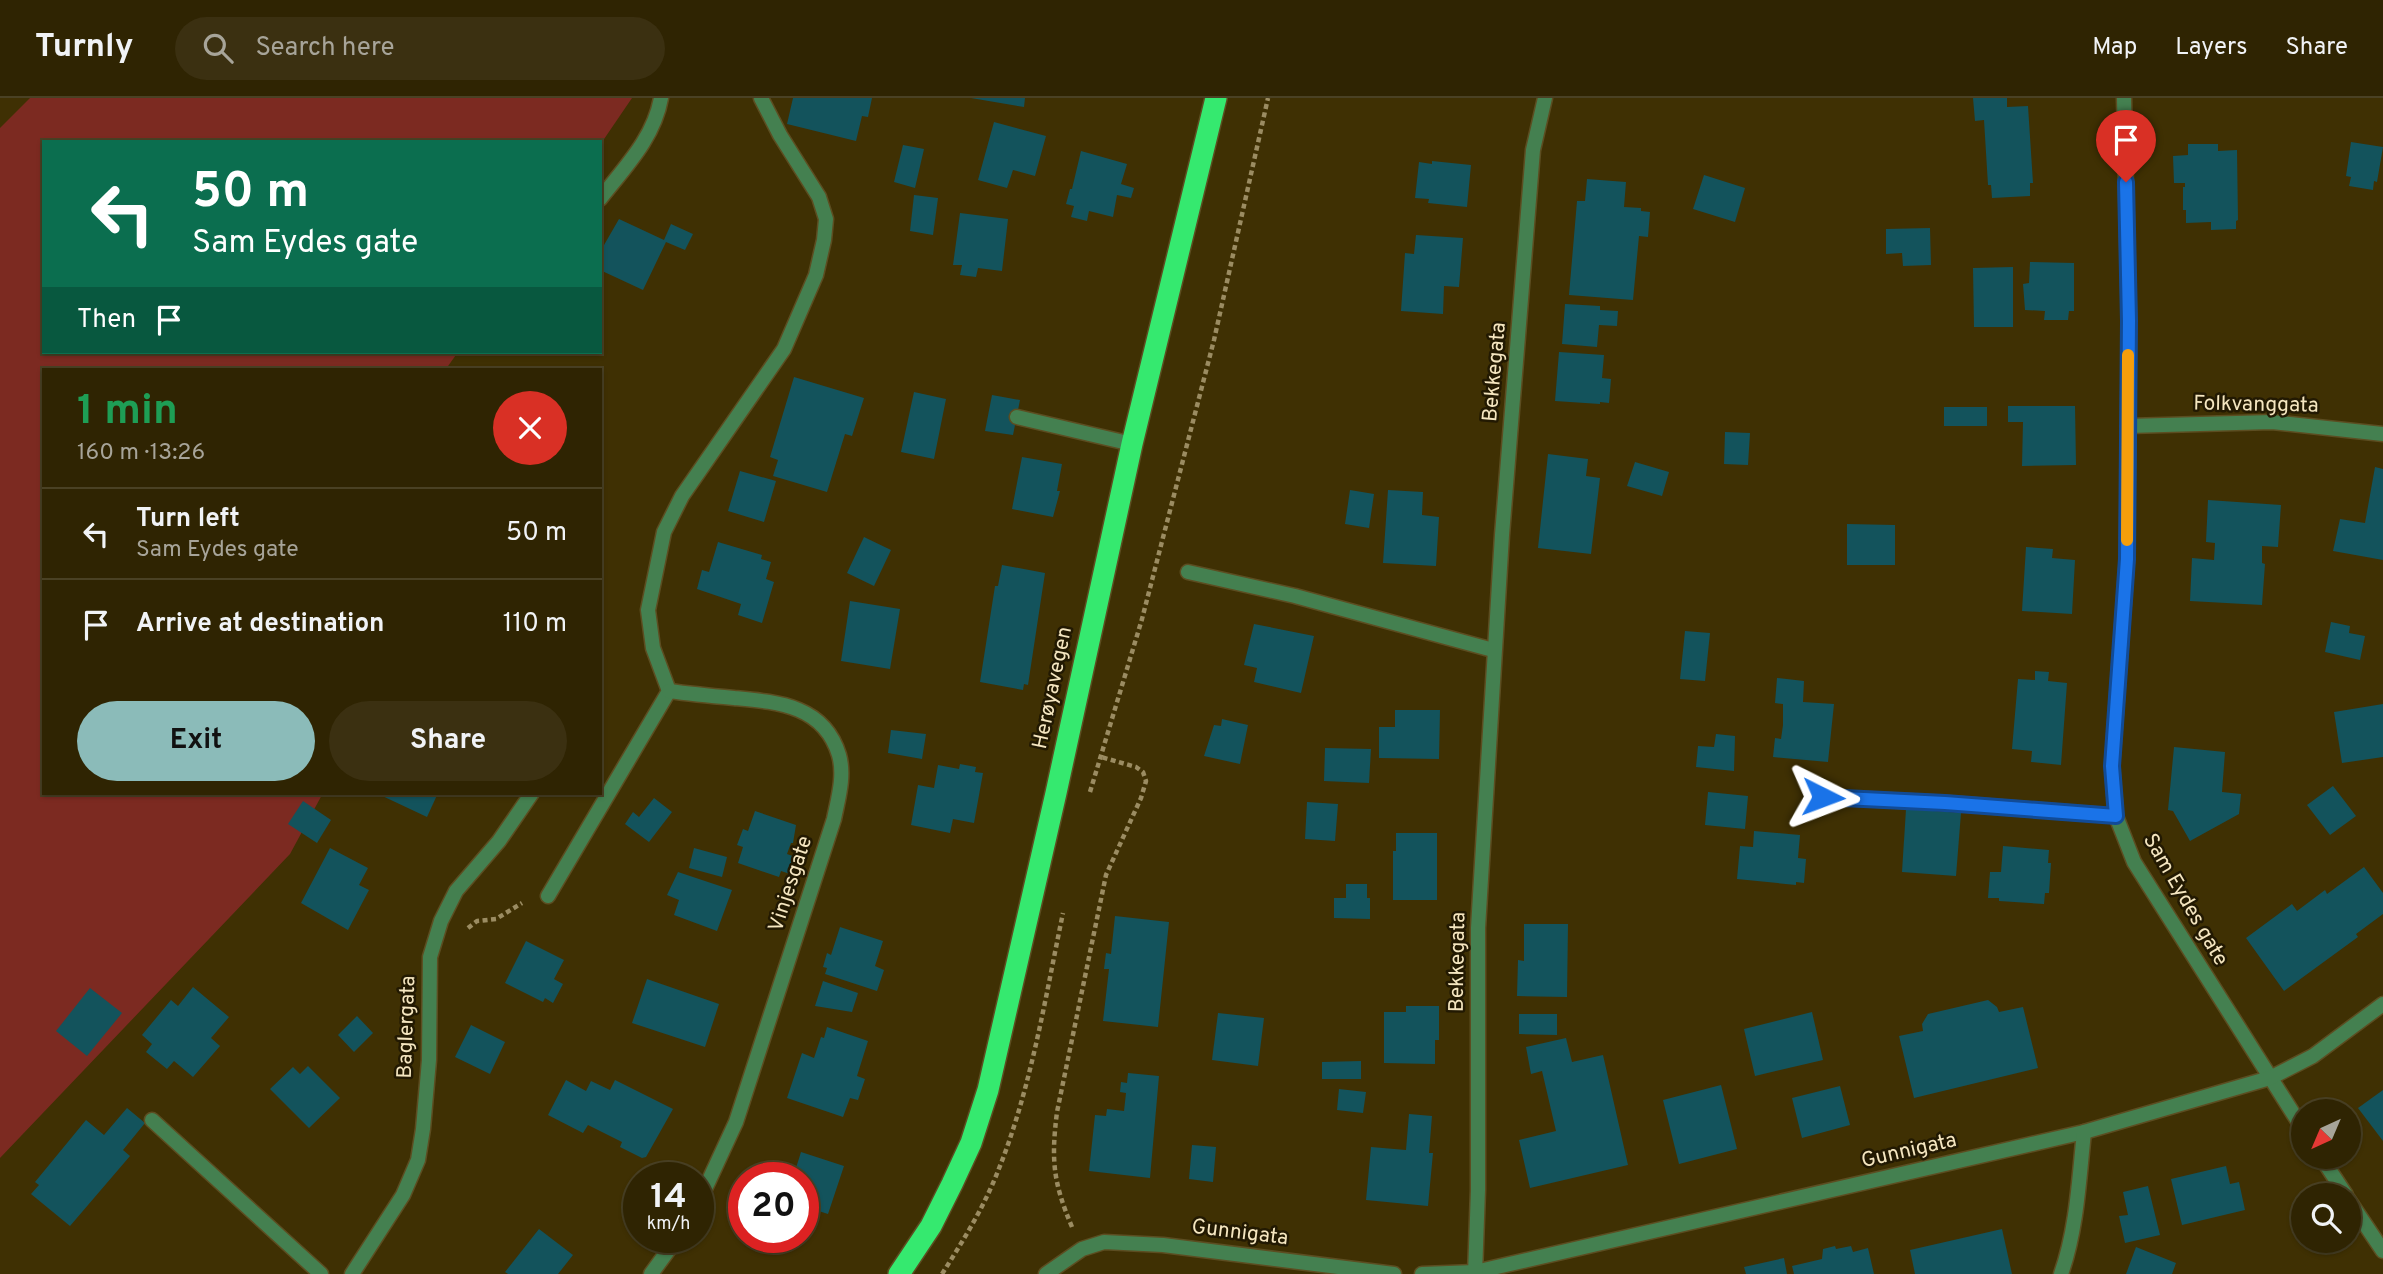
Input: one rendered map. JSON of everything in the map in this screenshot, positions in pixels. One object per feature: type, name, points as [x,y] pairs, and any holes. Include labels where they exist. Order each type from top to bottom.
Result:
[{"type":"highway","name":"Herøyavegen","points":[[899,1274],[931,1226],[953,1184],[971,1143],[988,1090],[1132,444],[1216,98]]},
{"type":"street","points":[[602,196],[648,137],[658,117],[662,98]]},
{"type":"street","points":[[548,896],[669,691],[653,648],[648,610],[664,533],[695,476],[784,349],[816,275],[826,219],[819,197],[780,135],[761,98]]},
{"type":"street","name":"Bekkegata","points":[[1475,1273],[1478,1190],[1478,928],[1493,650],[1533,150],[1545,98]]},
{"type":"street","name":"Sam Eydes gate","points":[[2124,98],[2129,321],[2127,559],[2112,766],[2116,816],[2134,862],[2291,1110]]},
{"type":"street","points":[[1017,417],[1132,444]]},
{"type":"street","name":"Folkvanggata","points":[[2128,426],[2272,422],[2383,434]]},
{"type":"street","points":[[1188,572],[1295,596],[1493,650]]},
{"type":"street","name":"Vinjesgate","points":[[669,691],[781,703],[808,713],[828,732],[839,756],[841,784],[834,819],[736,1122],[714,1169]]},
{"type":"street","name":"Baglergata","points":[[352,1274],[397,1206],[418,1160],[424,1129],[429,1060],[430,957],[441,921],[456,891],[499,841],[531,795]]},
{"type":"street","points":[[1823,797],[2116,816]]},
{"type":"street","name":"Gunnigata","points":[[1422,1274],[1475,1273],[2084,1132],[2270,1078],[2313,1056],[2383,1004]]},
{"type":"street","points":[[152,1120],[321,1274]]},
{"type":"street","points":[[2062,1274],[2076,1200],[2084,1132]]},
{"type":"street","points":[[2361,1218],[2383,1251]]},
{"type":"street","name":"Gunnigata","points":[[1082,1249],[1104,1242],[1163,1245],[1394,1274]]},
{"type":"street","points":[[1046,1274],[1082,1249]]},
{"type":"street","points":[[651,1274],[666,1253]]},
{"type":"path","points":[[1087,802],[1142,619],[1214,340],[1268,98]]},
{"type":"path","points":[[1082,1249],[1058,1193],[1052,1147],[1057,1111],[1106,875],[1146,781],[1143,772],[1136,767],[1101,757]]},
{"type":"path","points":[[435,939],[451,941],[477,921],[496,919],[521,904],[542,879],[563,871]]},
{"type":"path","points":[[943,1274],[963,1242],[998,1173],[1015,1126],[1063,911]]},
{"type":"shaded area","points":[[30,98],[632,98],[602,142],[42,140],[42,354],[457,354],[447,368],[42,368],[42,795],[322,795],[290,854],[0,1158],[0,128]]},
{"type":"building","points":[[793,98],[872,98],[868,117],[862,116],[856,141],[787,124]]},
{"type":"building","points":[[971,98],[1025,98],[1024,107]]},
{"type":"building","points":[[1973,98],[2007,98],[2007,107],[2028,106],[2033,183],[2030,183],[2030,196],[1992,198],[1991,185],[1988,185],[1984,120],[1975,121]]},
{"type":"building","points":[[994,122],[1046,136],[1035,176],[1013,170],[1007,188],[978,180]]},
{"type":"building","points":[[2351,142],[2383,147],[2373,190],[2349,186],[2351,177],[2346,176]]},
{"type":"building","points":[[2188,144],[2218,144],[2218,151],[2237,150],[2236,229],[2211,230],[2211,222],[2186,223],[2186,210],[2183,210],[2185,183],[2174,183],[2173,156],[2188,155]]},
{"type":"building","points":[[903,145],[924,149],[915,188],[894,182]]},
{"type":"building","points":[[1081,151],[1127,164],[1121,184],[1134,188],[1131,198],[1117,195],[1113,217],[1089,211],[1087,221],[1071,217],[1074,206],[1066,204]]},
{"type":"building","points":[[1432,161],[1471,165],[1467,207],[1428,203],[1429,199],[1415,198],[1419,162],[1432,164]]},
{"type":"building","points":[[1704,175],[1745,188],[1735,222],[1693,209]]},
{"type":"building","points":[[1587,179],[1626,182],[1624,207],[1641,208],[1641,211],[1650,212],[1648,237],[1639,236],[1633,300],[1569,295],[1577,201],[1585,201]]},
{"type":"building","points":[[914,195],[938,198],[933,235],[910,231]]},
{"type":"building","points":[[960,213],[1008,219],[1002,271],[978,268],[976,277],[960,275],[962,265],[953,265]]},
{"type":"building","points":[[619,219],[664,240],[671,224],[693,234],[685,250],[666,242],[643,290],[602,271],[602,249]]},
{"type":"building","points":[[1930,228],[1931,265],[1903,266],[1902,253],[1886,254],[1886,229]]},
{"type":"building","points":[[1416,235],[1463,238],[1459,287],[1444,286],[1443,314],[1401,311],[1405,253],[1414,254]]},
{"type":"building","points":[[2030,262],[2074,263],[2074,311],[2069,311],[2068,320],[2044,320],[2045,311],[2025,310],[2023,284],[2029,283]]},
{"type":"building","points":[[2013,267],[2013,327],[1974,327],[1973,268]]},
{"type":"building","points":[[1565,304],[1600,306],[1600,310],[1618,311],[1617,326],[1599,325],[1597,347],[1562,344]]},
{"type":"building","points":[[1559,352],[1604,355],[1602,378],[1611,379],[1609,403],[1555,401]]},
{"type":"building","points":[[794,377],[864,398],[852,436],[845,434],[827,492],[773,476],[778,460],[770,457]]},
{"type":"building","points":[[914,392],[946,399],[934,459],[901,452]]},
{"type":"building","points":[[992,395],[1020,400],[1013,435],[985,431]]},
{"type":"building","points":[[2008,406],[2075,406],[2076,465],[2022,466],[2023,422],[2008,422]]},
{"type":"building","points":[[1944,407],[1987,407],[1987,426],[1944,426]]},
{"type":"building","points":[[1725,432],[1750,433],[1748,465],[1724,464]]},
{"type":"building","points":[[1548,454],[1588,459],[1586,476],[1600,478],[1591,554],[1538,548]]},
{"type":"building","points":[[1022,457],[1062,464],[1057,491],[1060,491],[1053,517],[1012,509]]},
{"type":"building","points":[[1635,462],[1669,472],[1662,496],[1627,486]]},
{"type":"building","points":[[2375,467],[2383,469],[2383,560],[2333,551],[2340,519],[2365,523]]},
{"type":"building","points":[[740,471],[776,481],[764,522],[728,511]]},
{"type":"building","points":[[1350,490],[1374,494],[1369,528],[1345,524]]},
{"type":"building","points":[[1388,490],[1423,492],[1422,515],[1439,517],[1436,566],[1383,563]]},
{"type":"building","points":[[2208,500],[2281,505],[2278,547],[2262,546],[2262,563],[2265,564],[2262,605],[2190,601],[2192,558],[2214,560],[2215,543],[2206,542]]},
{"type":"building","points":[[1847,524],[1895,525],[1895,565],[1847,565]]},
{"type":"building","points":[[864,537],[891,550],[874,586],[847,573]]},
{"type":"building","points":[[718,542],[762,555],[761,559],[771,562],[766,579],[774,582],[762,623],[738,615],[741,604],[697,589],[702,570],[709,572]]},
{"type":"building","points":[[2026,547],[2053,549],[2052,558],[2075,560],[2072,614],[2022,611]]},
{"type":"building","points":[[1002,565],[1045,573],[1028,685],[1024,684],[1023,690],[980,682],[995,586],[998,586]]},
{"type":"building","points":[[850,601],[900,609],[890,669],[841,661]]},
{"type":"building","points":[[2331,622],[2350,626],[2349,633],[2365,636],[2360,660],[2325,652]]},
{"type":"building","points":[[1254,624],[1314,636],[1301,693],[1254,682],[1257,668],[1244,665]]},
{"type":"building","points":[[1685,631],[1710,633],[1705,681],[1680,679]]},
{"type":"building","points":[[2035,671],[2049,672],[2048,681],[2067,683],[2061,765],[2031,762],[2032,751],[2012,749],[2018,679],[2035,680]]},
{"type":"building","points":[[1777,678],[1804,681],[1803,702],[1834,704],[1828,762],[1773,757],[1775,738],[1781,739],[1783,725],[1783,704],[1775,703]]},
{"type":"building","points":[[2383,704],[2383,757],[2342,763],[2334,712]]},
{"type":"building","points":[[1395,710],[1440,710],[1439,759],[1379,758],[1379,727],[1395,727]]},
{"type":"building","points":[[1222,719],[1248,725],[1240,764],[1204,756],[1214,725],[1221,726]]},
{"type":"building","points":[[891,730],[926,734],[922,759],[888,753]]},
{"type":"building","points":[[1716,734],[1735,736],[1734,771],[1696,767],[1698,746],[1714,747]]},
{"type":"building","points":[[2174,747],[2225,752],[2222,792],[2241,794],[2239,814],[2190,841],[2173,811],[2168,810]]},
{"type":"building","points":[[1325,748],[1371,749],[1369,783],[1324,781]]},
{"type":"building","points":[[960,764],[976,767],[975,772],[983,773],[974,823],[953,819],[950,833],[911,825],[918,785],[934,788],[938,765],[959,769]]},
{"type":"building","points":[[2333,786],[2356,816],[2330,835],[2307,805]]},
{"type":"building","points":[[1708,792],[1748,796],[1745,829],[1705,825]]},
{"type":"building","points":[[380,795],[437,795],[427,817]]},
{"type":"building","points":[[654,798],[672,812],[649,842],[625,824],[633,812],[639,817]]},
{"type":"building","points":[[303,801],[331,820],[317,843],[288,824]]},
{"type":"building","points":[[1307,802],[1338,804],[1335,841],[1305,839]]},
{"type":"building","points":[[1906,809],[1961,813],[1956,876],[1902,872]]},
{"type":"building","points":[[755,811],[796,825],[793,843],[787,854],[798,858],[793,875],[781,871],[779,877],[738,863],[743,847],[737,845],[743,829],[748,831]]},
{"type":"building","points":[[1754,831],[1800,835],[1798,858],[1806,859],[1804,883],[1796,882],[1796,885],[1737,879],[1740,846],[1753,847]]},
{"type":"building","points":[[1396,833],[1437,833],[1437,900],[1393,900],[1393,851],[1396,851]]},
{"type":"building","points":[[2003,846],[2049,850],[2049,893],[2045,893],[2044,904],[1988,898],[1990,872],[2001,872]]},
{"type":"building","points":[[330,848],[368,868],[359,885],[369,890],[348,930],[301,903]]},
{"type":"building","points":[[694,848],[727,857],[722,877],[689,868]]},
{"type":"building","points":[[2364,867],[2383,893],[2383,914],[2356,934],[2358,937],[2284,991],[2246,938],[2292,904],[2297,911],[2325,890],[2327,894]]},
{"type":"building","points":[[678,872],[732,890],[717,931],[674,915],[679,900],[667,895]]},
{"type":"building","points":[[1346,884],[1367,884],[1370,919],[1334,918],[1334,898],[1346,898]]},
{"type":"building","points":[[1115,916],[1169,922],[1158,1027],[1103,1021],[1109,969],[1104,969],[1106,953],[1111,954]]},
{"type":"building","points":[[1524,924],[1568,924],[1567,997],[1517,996],[1518,960],[1524,961]]},
{"type":"building","points":[[840,927],[883,941],[875,966],[884,970],[877,991],[825,974],[827,968],[823,967],[827,953],[831,955]]},
{"type":"building","points":[[526,941],[564,960],[554,979],[563,984],[553,1003],[545,998],[543,1002],[505,983]]},
{"type":"building","points":[[647,979],[719,1004],[705,1047],[632,1023]]},
{"type":"building","points":[[823,981],[858,993],[852,1012],[815,1006]]},
{"type":"building","points":[[193,987],[229,1017],[211,1038],[220,1046],[193,1077],[174,1061],[167,1069],[146,1052],[152,1044],[142,1035],[171,1000],[178,1006]]},
{"type":"building","points":[[90,988],[122,1013],[87,1056],[56,1031]]},
{"type":"building","points":[[1988,1000],[1999,1012],[2023,1007],[2038,1068],[1914,1098],[1899,1036],[1923,1031],[1922,1024],[1928,1014]]},
{"type":"building","points":[[1406,1006],[1439,1006],[1439,1040],[1435,1040],[1435,1064],[1384,1063],[1384,1012],[1406,1012]]},
{"type":"building","points":[[1812,1012],[1823,1060],[1755,1076],[1744,1029]]},
{"type":"building","points":[[1218,1013],[1264,1018],[1258,1066],[1212,1060]]},
{"type":"building","points":[[1519,1014],[1557,1014],[1557,1035],[1519,1034]]},
{"type":"building","points":[[357,1016],[373,1033],[354,1052],[338,1035]]},
{"type":"building","points":[[471,1025],[505,1042],[490,1074],[455,1057]]},
{"type":"building","points":[[827,1027],[868,1041],[857,1076],[865,1079],[858,1100],[850,1098],[843,1117],[787,1098],[802,1053],[814,1058]]},
{"type":"building","points":[[1566,1038],[1572,1062],[1603,1055],[1628,1165],[1530,1188],[1519,1140],[1556,1131],[1542,1071],[1531,1074],[1526,1047]]},
{"type":"building","points":[[1361,1061],[1361,1079],[1322,1079],[1322,1062]]},
{"type":"building","points":[[308,1066],[340,1098],[309,1128],[270,1089],[293,1067],[300,1074]]},
{"type":"building","points":[[1128,1073],[1159,1076],[1150,1178],[1089,1171],[1095,1115],[1106,1116],[1107,1109],[1124,1111],[1126,1093],[1120,1092],[1121,1082],[1127,1083]]},
{"type":"building","points":[[566,1080],[586,1091],[591,1081],[610,1090],[615,1080],[673,1109],[646,1157],[642,1158],[620,1147],[622,1142],[588,1125],[583,1133],[548,1115]]},
{"type":"building","points":[[1721,1085],[1737,1149],[1679,1164],[1663,1100]]},
{"type":"building","points":[[1840,1086],[1850,1125],[1802,1138],[1792,1098]]},
{"type":"building","points":[[1339,1089],[1366,1092],[1363,1113],[1337,1110]]},
{"type":"building","points":[[2383,1090],[2383,1141],[2361,1112],[2361,1106]]},
{"type":"building","points":[[127,1108],[145,1123],[123,1150],[130,1156],[70,1226],[31,1194],[39,1185],[35,1182],[86,1120],[104,1135]]},
{"type":"building","points":[[1409,1114],[1432,1116],[1429,1153],[1433,1153],[1428,1206],[1366,1200],[1371,1147],[1406,1150]]},
{"type":"building","points":[[1192,1145],[1216,1147],[1213,1182],[1189,1179]]},
{"type":"building","points":[[801,1152],[844,1166],[828,1214],[819,1211],[819,1162],[798,1162]]},
{"type":"building","points":[[2226,1166],[2230,1184],[2239,1182],[2245,1210],[2182,1225],[2171,1179]]},
{"type":"building","points":[[2148,1186],[2160,1235],[2125,1243],[2119,1216],[2128,1215],[2123,1192]]},
{"type":"building","points":[[539,1229],[573,1255],[558,1274],[505,1272]]},
{"type":"building","points":[[2002,1229],[2012,1274],[1915,1274],[1910,1250]]},
{"type":"building","points":[[1835,1246],[1836,1249],[1851,1246],[1853,1252],[1868,1248],[1874,1274],[1794,1274],[1792,1266],[1822,1259],[1823,1249]]},
{"type":"building","points":[[2136,1247],[2176,1263],[2172,1274],[2126,1274]]},
{"type":"building","points":[[1784,1258],[1787,1274],[1746,1274],[1744,1267]]},
{"type":"slow traffic","points":[[2127,540],[2128,355]]},
{"type":"route","points":[[1823,797],[2116,816],[2112,766],[2127,559],[2129,321],[2126,182]]}]
